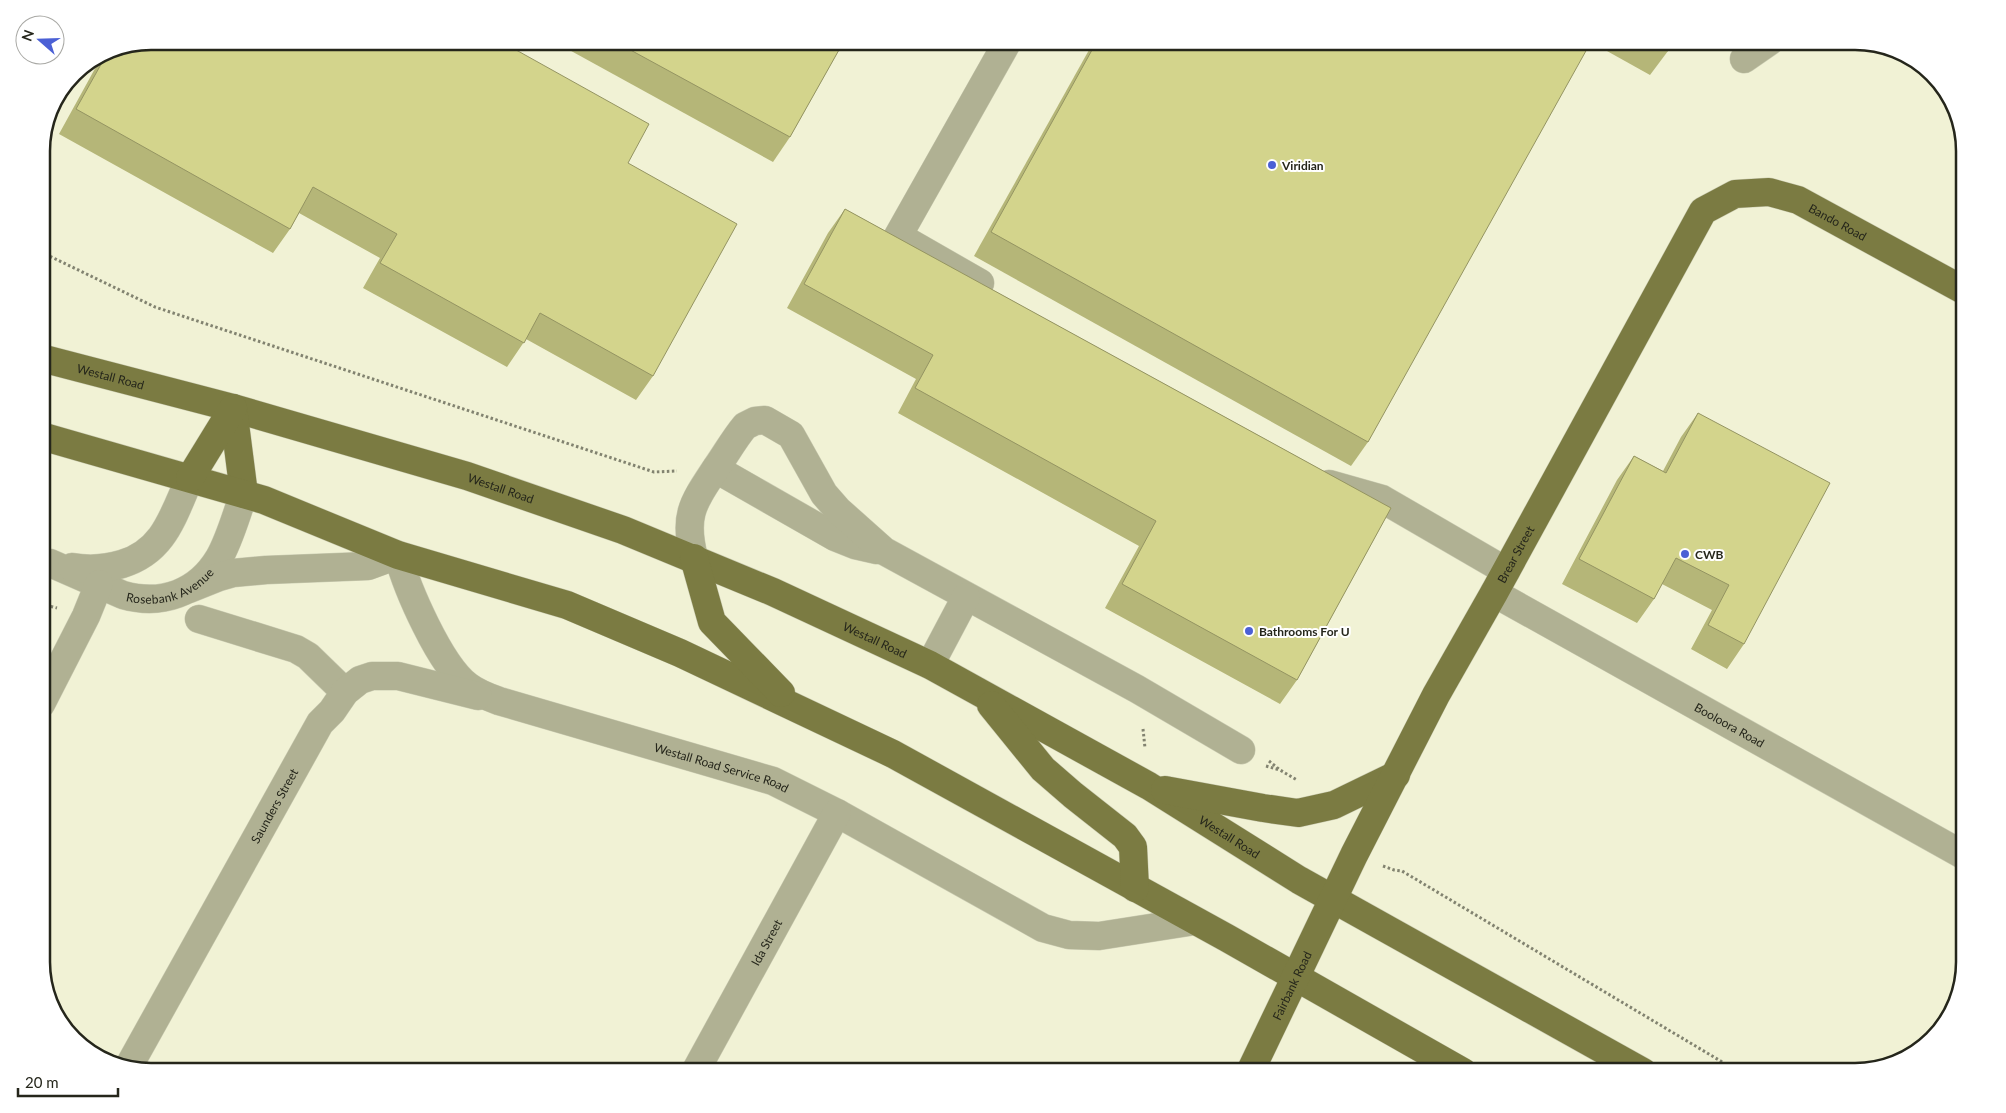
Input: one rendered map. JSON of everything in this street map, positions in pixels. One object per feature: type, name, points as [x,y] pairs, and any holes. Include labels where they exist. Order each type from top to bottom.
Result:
[{"type":"main road","name":"Bando Road","points":[[1703,210],[1734,194],[1769,192],[1798,200],[1956,286]]},
{"type":"main road","name":"Brear Street","points":[[1334,899],[1354,855],[1436,695],[1500,582],[1703,210]]},
{"type":"main road","name":"Westall Road","points":[[50,360],[233,408],[468,476],[569,510],[694,558],[807,607],[930,666],[1149,786],[1262,858],[1627,1063]]},
{"type":"main road","points":[[190,478],[233,408]]},
{"type":"main road","points":[[233,408],[244,494]]},
{"type":"main road","points":[[50,438],[276,504],[398,555],[567,605],[680,653],[892,754],[1447,1063]]},
{"type":"main road","points":[[694,558],[712,622],[792,705]]},
{"type":"main road","points":[[984,695],[1043,769],[1058,784],[1125,836],[1133,847],[1134,888]]},
{"type":"main road","points":[[1149,786],[1298,813],[1334,806],[1396,775]]},
{"type":"main road","name":"Fairbank Road","points":[[1254,1063],[1334,899]]},
{"type":"street","points":[[1002,296],[898,236],[1003,50]]},
{"type":"street","points":[[1744,59],[1757,50]]},
{"type":"street","points":[[694,558],[689,531],[692,509],[700,491],[745,426],[759,420],[772,423],[790,435],[818,485],[838,510],[884,551],[1137,689],[1241,750]]},
{"type":"street","points":[[716,469],[835,536],[855,545],[884,551]]},
{"type":"street","name":"Booloora Road","points":[[1304,469],[1330,484],[1382,499],[1500,582],[1956,851]]},
{"type":"street","name":"Rosebank Avenue","points":[[50,563],[80,568],[107,568],[132,561],[143,555],[154,547],[162,537],[190,478]]},
{"type":"street","name":"Rosebank Avenue","points":[[50,564],[123,596],[149,599],[170,597],[189,589],[203,578],[219,559],[244,494]]},
{"type":"street","points":[[189,589],[233,573],[368,566],[398,555]]},
{"type":"street","name":"Westall Road Service Road","points":[[398,555],[415,602],[448,664],[467,685],[499,701],[774,781],[837,813],[1043,928],[1070,935],[1099,936],[1195,921]]},
{"type":"street","points":[[50,678],[99,584]]},
{"type":"street","points":[[930,666],[966,597]]},
{"type":"street","points":[[199,619],[296,648],[316,663],[338,701]]},
{"type":"street","name":"Saunders Street","points":[[132,1061],[320,723],[338,701],[366,677],[389,675],[499,701]]},
{"type":"street","name":"Ida Street","points":[[700,1063],[837,813]]},
{"type":"path","points":[[50,256],[155,307],[654,472],[716,469]]},
{"type":"path","points":[[1137,689],[1149,786]]},
{"type":"path","points":[[1354,855],[1394,870],[1402,870],[1724,1063]]},
{"type":"building","points":[[145,50],[516,50],[649,124],[628,163],[737,224],[653,376],[540,313],[524,343],[380,263],[397,234],[313,187],[290,229],[76,109],[101,64],[119,55]]},
{"type":"building","points":[[630,50],[839,50],[790,137]]},
{"type":"building","name":"Viridian","points":[[1092,50],[1586,50],[1368,442],[991,232]]},
{"type":"building","points":[[845,209],[1391,508],[1297,680],[1122,584],[1156,521],[915,388],[933,355],[804,284]]},
{"type":"building","points":[[1698,413],[1830,483],[1744,644],[1708,625],[1729,585],[1676,558],[1654,599],[1579,559],[1634,456],[1666,473]]},
{"type":"place","name":"Viridian","points":[[1272,165]]},
{"type":"place","name":"CWB","points":[[1685,554]]},
{"type":"place","name":"Bathrooms For U","points":[[1249,631]]}]
